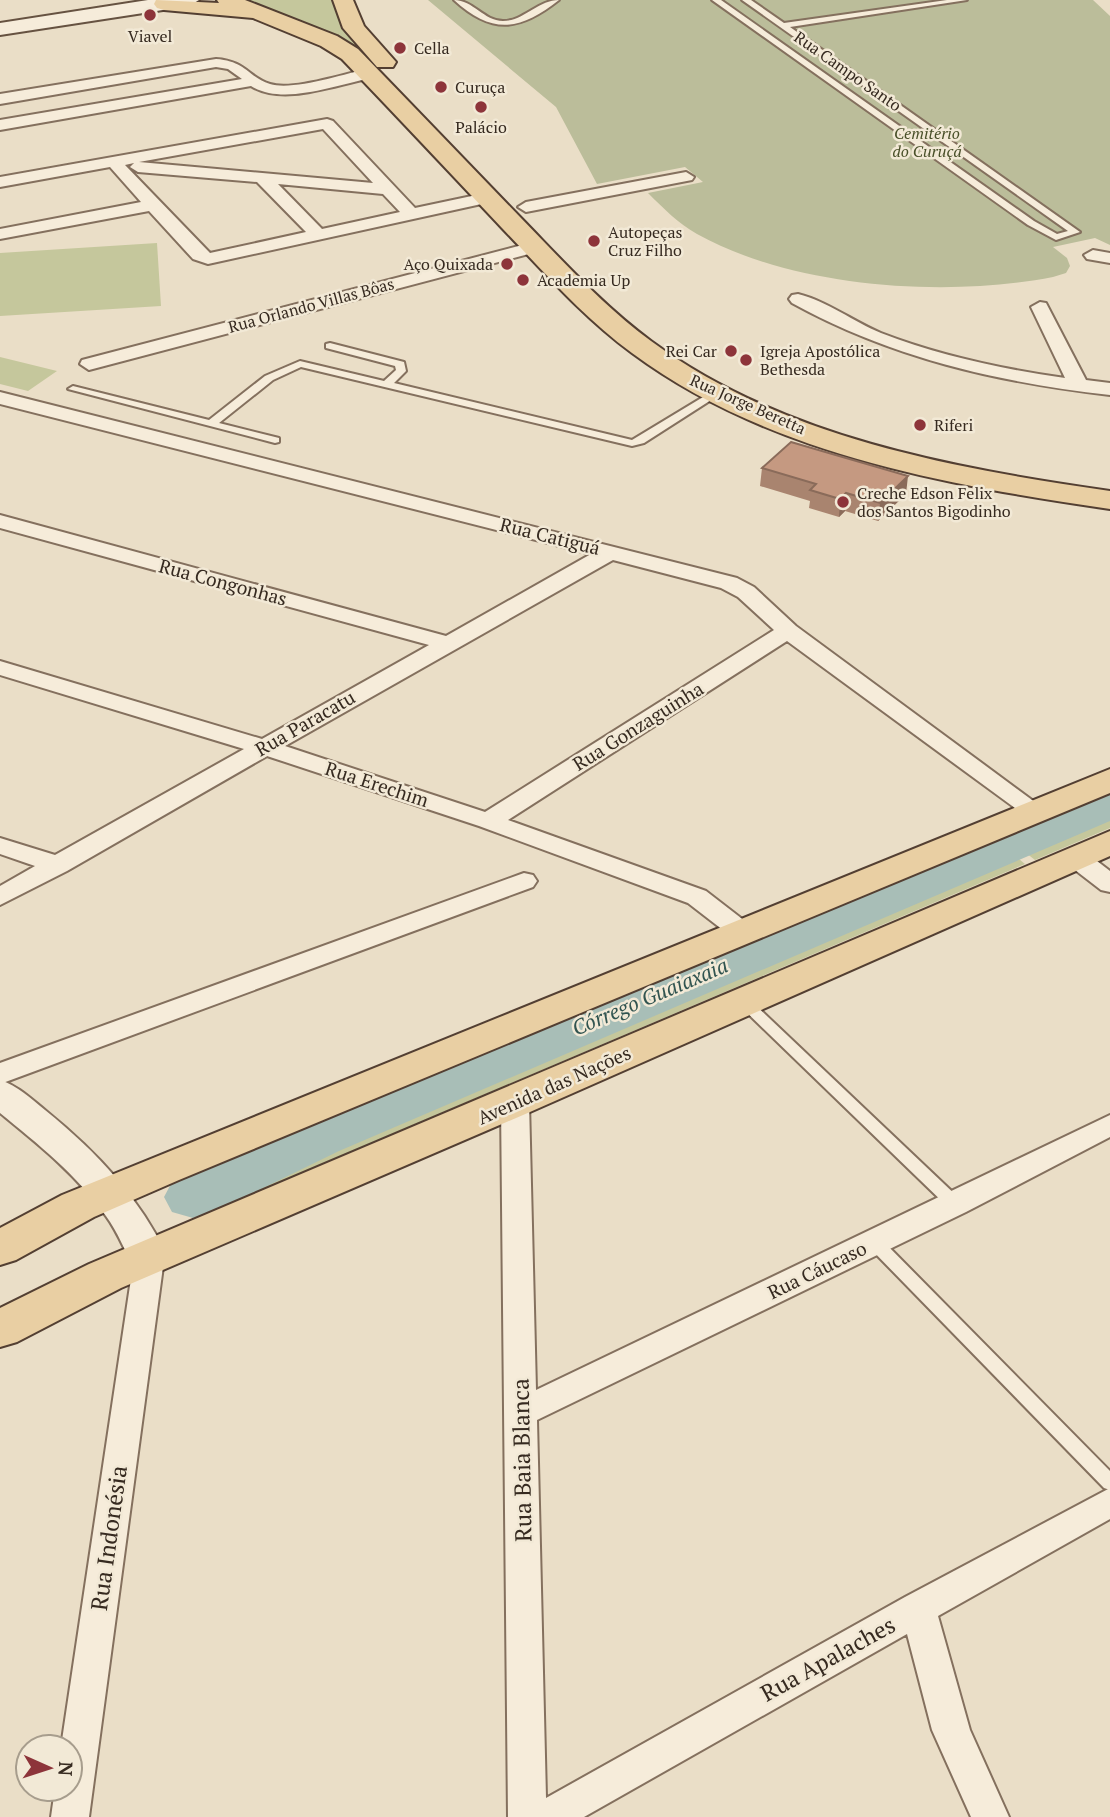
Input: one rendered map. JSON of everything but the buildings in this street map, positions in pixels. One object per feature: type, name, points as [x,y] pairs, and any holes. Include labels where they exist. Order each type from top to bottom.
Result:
[{"type":"main road","points":[[61,20],[128,0]]},
{"type":"main road","points":[[0,29],[189,0]]},
{"type":"main road","name":"Rua Jorge Beretta","points":[[227,0],[336,45],[350,54],[587,302],[628,338],[689,379],[809,432],[906,462],[1012,485],[1110,500]]},
{"type":"main road","name":"Rua Jorge Beretta","points":[[343,0],[349,19],[360,37],[611,295],[682,352],[749,387],[829,419],[921,447],[1020,470],[1110,485]]},
{"type":"main road","points":[[164,4],[251,12]]},
{"type":"main road","points":[[0,1248],[111,1192],[1110,780]]},
{"type":"main road","name":"Avenida das Nações","points":[[0,1329],[105,1276],[515,1102],[1092,850]]},
{"type":"street","points":[[0,99],[216,63],[237,65],[255,82],[276,89],[369,75]]},
{"type":"street","points":[[0,125],[255,82]]},
{"type":"street","points":[[0,182],[115,164],[327,124],[411,214]]},
{"type":"street","points":[[269,134],[342,140]]},
{"type":"street","points":[[115,164],[199,255],[208,259],[486,198]]},
{"type":"street","points":[[115,164],[387,189]]},
{"type":"street","points":[[526,207],[686,177]]},
{"type":"street","points":[[262,178],[318,235]]},
{"type":"street","points":[[0,234],[153,205]]},
{"type":"street","name":"Rua Orlando Villas Bôas","points":[[89,364],[534,247]]},
{"type":"street","points":[[798,299],[840,322],[916,353],[996,374],[1110,389]]},
{"type":"street","points":[[1040,307],[1079,386]]},
{"type":"street","name":"Rua Catiguá","points":[[0,398],[729,583],[746,592],[788,631],[1034,811]]},
{"type":"street","name":"Rua Congonhas","points":[[0,521],[446,643]]},
{"type":"street","name":"Rua Paracatu","points":[[0,897],[611,552]]},
{"type":"street","name":"Rua Gonzaguinha","points":[[488,821],[788,631]]},
{"type":"street","name":"Rua Erechim","points":[[0,668],[263,747],[488,821],[697,897],[741,931]]},
{"type":"street","points":[[0,846],[58,865]]},
{"type":"street","points":[[1092,850],[1110,884]]},
{"type":"street","points":[[0,1074],[524,881]]},
{"type":"street","points":[[0,1093],[93,1170],[111,1192],[142,1240],[149,1259]]},
{"type":"street","name":"Rua Baia Blanca","points":[[515,1102],[527,1817]]},
{"type":"street","name":"Rua Cáucaso","points":[[522,1412],[955,1204],[1110,1125]]},
{"type":"street","name":"Rua Indonésia","points":[[70,1817],[149,1259]]},
{"type":"street","name":"Rua Apalaches","points":[[548,1817],[1110,1502]]},
{"type":"street","points":[[918,1608],[951,1730],[990,1817]]},
{"type":"lane","points":[[458,0],[487,22],[496,24],[514,22],[555,0]]},
{"type":"lane","name":"Rua Campo Santo","points":[[716,0],[1049,234],[1060,237],[1075,232],[746,0]]},
{"type":"lane","points":[[783,26],[963,0]]},
{"type":"lane","points":[[738,15],[762,11]]},
{"type":"lane","points":[[792,53],[816,49]]},
{"type":"lane","points":[[848,94],[874,90]]},
{"type":"lane","points":[[912,139],[939,134]]},
{"type":"lane","points":[[980,187],[1007,182]]},
{"type":"lane","points":[[330,346],[400,364],[401,371],[387,384]]},
{"type":"lane","points":[[211,424],[269,378],[294,365],[307,365],[632,443],[640,442],[717,393]]},
{"type":"lane","points":[[73,389],[275,440]]},
{"type":"lane","points":[[744,1002],[955,1204]]},
{"type":"lane","points":[[874,1242],[1110,1483]]},
{"type":"green space","points":[[235,0],[334,0],[344,29],[362,52]]},
{"type":"green space","name":"Cemitério do Curuçá","points":[[428,0],[1093,0],[1110,16],[1110,245],[1095,238],[1053,247],[1067,258],[1070,266],[1066,273],[1053,277],[966,287],[871,284],[824,277],[736,252],[690,230],[648,193],[703,182],[685,167],[597,184],[556,107]]},
{"type":"green space","points":[[157,243],[161,306],[0,316],[0,253]]},
{"type":"green space","points":[[0,357],[57,371],[28,391],[0,384]]},
{"type":"green space","points":[[1110,811],[1110,828],[1035,860],[1021,849]]},
{"type":"green space","points":[[1012,853],[1025,864],[211,1211],[205,1204],[306,1152]]},
{"type":"waterway","name":"Córrego Guaiaxaia","points":[[193,1197],[319,1137],[1110,804]]},
{"type":"place","name":"Viavel","points":[[150,15]]},
{"type":"place","name":"Cella","points":[[400,48]]},
{"type":"place","name":"Curuça","points":[[441,87]]},
{"type":"place","name":"Palácio","points":[[481,107]]},
{"type":"place","name":"Autopeças Cruz Filho","points":[[594,241]]},
{"type":"place","name":"Aço Quixada","points":[[507,264]]},
{"type":"place","name":"Academia Up","points":[[523,280]]},
{"type":"place","name":"Rei Car","points":[[731,351]]},
{"type":"place","name":"Igreja Apostólica Bethesda","points":[[746,360]]},
{"type":"place","name":"Riferi","points":[[920,425]]},
{"type":"place","name":"Creche Edson Felix dos Santos Bigodinho","points":[[843,502]]}]
